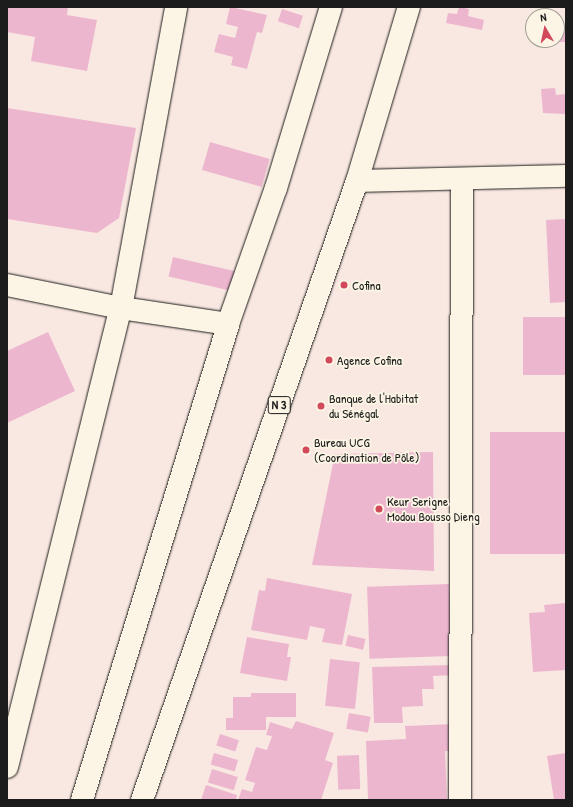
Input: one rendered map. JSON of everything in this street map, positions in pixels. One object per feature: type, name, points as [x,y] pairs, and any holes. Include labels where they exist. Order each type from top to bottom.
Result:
[{"type":"street","points":[[7,767],[121,308],[176,7]]},
{"type":"street","points":[[82,800],[228,324],[276,188],[331,7]]},
{"type":"street","name":"N 3","points":[[142,800],[357,181],[409,7]]},
{"type":"street","points":[[357,181],[566,176]]},
{"type":"street","points":[[460,800],[462,179]]},
{"type":"street","points":[[7,285],[121,308],[228,324]]},
{"type":"building","points":[[7,7],[68,7],[67,15],[97,20],[87,71],[31,61],[35,37],[7,32]]},
{"type":"building","points":[[230,7],[267,15],[262,33],[257,32],[247,69],[231,65],[233,57],[214,52],[219,34],[235,38],[238,27],[226,24]]},
{"type":"building","points":[[459,7],[469,9],[468,16],[484,20],[482,30],[446,23],[448,13],[457,14]]},
{"type":"building","points":[[282,9],[303,16],[299,28],[278,21]]},
{"type":"building","points":[[565,29],[566,29],[565,42]]},
{"type":"building","points":[[555,88],[556,95],[566,94],[566,114],[543,113],[541,89]]},
{"type":"building","points":[[7,108],[136,128],[119,218],[97,233],[7,219]]},
{"type":"building","points":[[210,142],[270,159],[262,187],[202,170]]},
{"type":"building","points":[[566,219],[566,302],[550,303],[546,220]]},
{"type":"building","points":[[173,257],[236,272],[232,291],[169,276]]},
{"type":"building","points":[[523,317],[566,317],[566,375],[523,375]]},
{"type":"building","points":[[48,332],[75,391],[7,423],[7,351]]},
{"type":"building","points":[[490,432],[566,432],[566,554],[490,554]]},
{"type":"building","name":"Keur Serigne Modou Bousso Dieng","points":[[433,452],[434,571],[312,565],[335,454]]},
{"type":"building","points":[[267,578],[352,594],[342,645],[322,642],[325,629],[310,626],[307,640],[251,630],[259,590],[265,591]]},
{"type":"building","points":[[449,584],[452,656],[370,659],[367,587]]},
{"type":"building","points":[[566,603],[566,670],[533,672],[529,613],[545,612],[544,605]]},
{"type":"building","points":[[348,635],[366,639],[363,650],[346,646]]},
{"type":"building","points":[[247,637],[289,644],[287,657],[291,657],[287,681],[240,673]]},
{"type":"building","points":[[330,659],[360,662],[355,709],[325,706]]},
{"type":"building","points":[[453,665],[453,675],[433,676],[434,689],[422,689],[423,706],[402,707],[403,723],[374,723],[372,667]]},
{"type":"building","points":[[251,693],[296,693],[296,717],[266,717],[266,730],[226,730],[226,718],[233,718],[233,697],[251,697]]},
{"type":"building","points":[[349,713],[371,717],[368,733],[346,729]]},
{"type":"building","points":[[296,721],[334,733],[325,760],[333,763],[321,800],[238,800],[242,789],[252,792],[255,783],[245,780],[256,747],[267,750],[272,736],[266,735],[270,722],[292,729]]},
{"type":"building","points":[[454,724],[455,751],[445,751],[447,800],[368,800],[366,741],[406,739],[405,726]]},
{"type":"building","points":[[220,734],[239,740],[235,752],[216,745]]},
{"type":"building","points":[[214,753],[238,760],[235,771],[211,765]]},
{"type":"building","points":[[566,753],[566,800],[554,800],[547,756]]},
{"type":"building","points":[[359,755],[360,789],[338,790],[337,756]]},
{"type":"building","points":[[212,769],[238,777],[234,790],[208,782]]},
{"type":"building","points":[[206,785],[237,795],[236,800],[201,800]]},
{"type":"place","name":"Cofina","points":[[344,285]]},
{"type":"place","name":"Agence Cofina","points":[[329,360]]},
{"type":"place","name":"Banque de l'Habitat du Sénégal","points":[[321,406]]},
{"type":"place","name":"Bureau UCG (Coordination de Pôle)","points":[[306,450]]},
{"type":"place","name":"Keur Serigne Modou Bousso Dieng","points":[[379,509]]}]
